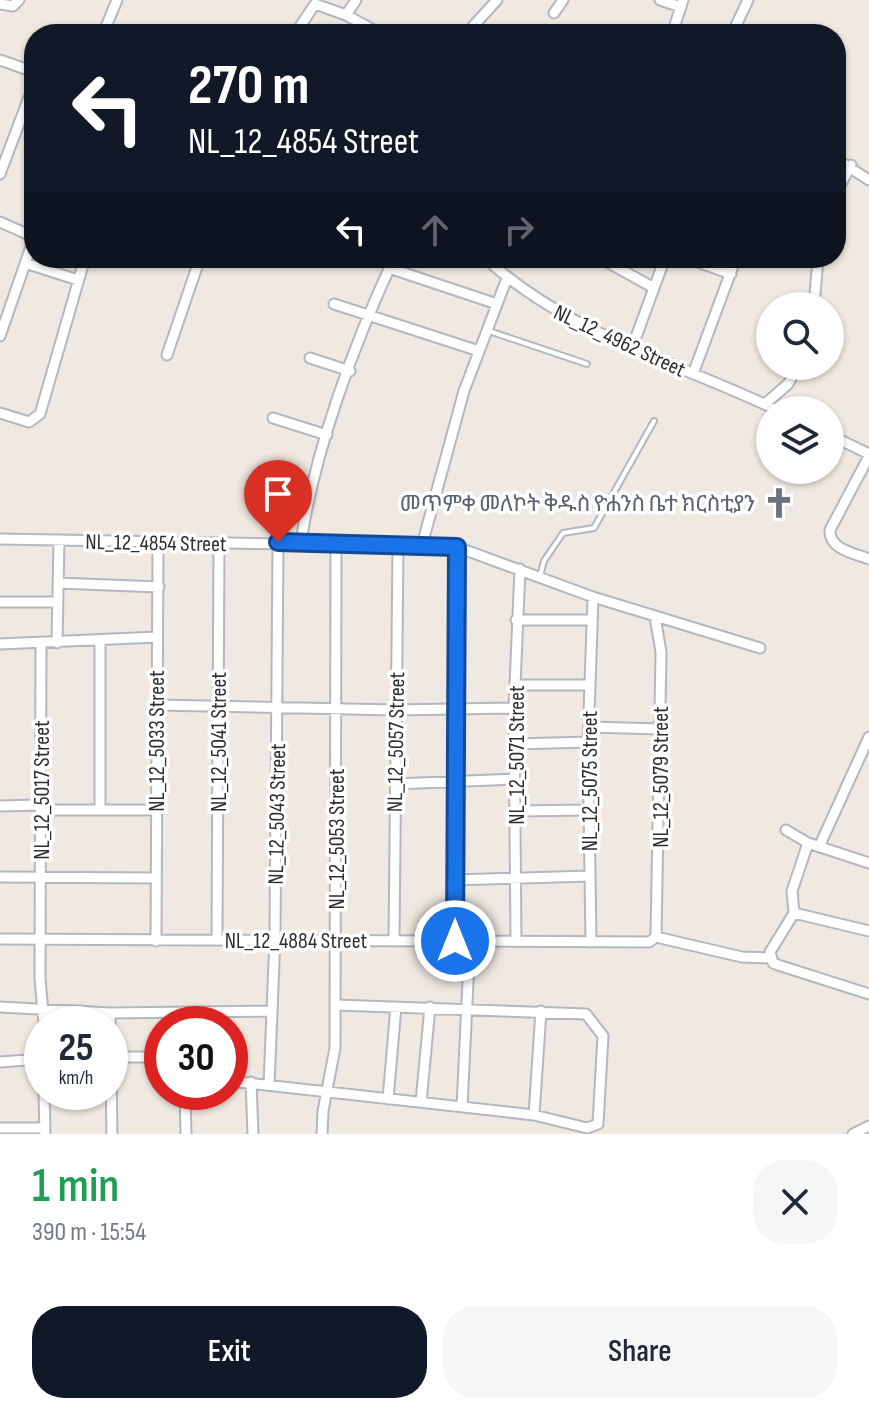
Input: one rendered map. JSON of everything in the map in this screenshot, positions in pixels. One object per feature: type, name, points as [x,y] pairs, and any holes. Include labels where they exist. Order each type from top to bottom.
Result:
[{"type":"street","points":[[0,4],[13,6],[19,0]]},
{"type":"street","points":[[107,24],[117,0]]},
{"type":"street","points":[[346,15],[356,0]]},
{"type":"street","points":[[475,24],[496,0]]},
{"type":"street","points":[[554,13],[563,0]]},
{"type":"street","points":[[660,0],[682,4],[675,24]]},
{"type":"street","points":[[737,24],[748,0]]},
{"type":"street","points":[[302,24],[315,4],[363,24]]},
{"type":"street","points":[[0,60],[24,68]]},
{"type":"street","points":[[0,174],[24,110]]},
{"type":"street","points":[[846,163],[869,180]]},
{"type":"street","points":[[846,174],[851,165]]},
{"type":"street","points":[[0,222],[24,233]]},
{"type":"street","points":[[0,336],[24,266]]},
{"type":"street","points":[[41,268],[78,280]]},
{"type":"street","points":[[0,413],[29,422],[35,421],[40,414],[82,268]]},
{"type":"street","points":[[167,355],[197,268]]},
{"type":"street","points":[[301,542],[306,507],[327,435],[389,268],[497,304]]},
{"type":"street","name":"NL_12_4962 Street","points":[[496,268],[561,315],[756,400]]},
{"type":"street","points":[[618,268],[654,288]]},
{"type":"street","points":[[632,348],[661,268]]},
{"type":"street","points":[[714,268],[731,274]]},
{"type":"street","points":[[693,374],[733,268]]},
{"type":"street","points":[[815,292],[817,268]]},
{"type":"street","points":[[422,545],[450,438],[507,278]]},
{"type":"street","points":[[334,304],[479,351]]},
{"type":"street","points":[[310,358],[350,371]]},
{"type":"street","points":[[774,396],[790,380]]},
{"type":"street","points":[[273,418],[327,435]]},
{"type":"street","points":[[844,442],[869,455],[830,530],[830,538],[835,545],[869,559]]},
{"type":"street","name":"NL_12_4854 Street","points":[[0,539],[457,547],[593,597],[760,648]]},
{"type":"street","points":[[57,643],[59,540]]},
{"type":"street","name":"NL_12_5033 Street","points":[[156,941],[158,542]]},
{"type":"street","name":"NL_12_5043 Street","points":[[269,1085],[275,938],[278,542]]},
{"type":"street","name":"NL_12_5041 Street","points":[[217,940],[219,543]]},
{"type":"street","name":"NL_12_5053 Street","points":[[322,1134],[335,1048],[336,543]]},
{"type":"street","name":"NL_12_5057 Street","points":[[394,941],[398,544]]},
{"type":"street","points":[[455,941],[457,547]]},
{"type":"street","name":"NL_12_5071 Street","points":[[516,941],[514,708],[520,569]]},
{"type":"street","points":[[58,583],[159,587]]},
{"type":"street","name":"NL_12_5075 Street","points":[[591,942],[588,742],[593,597]]},
{"type":"street","points":[[0,602],[57,602]]},
{"type":"street","name":"NL_12_5079 Street","points":[[655,617],[661,652],[656,937]]},
{"type":"street","points":[[516,620],[591,620]]},
{"type":"street","points":[[0,644],[157,637]]},
{"type":"street","points":[[100,641],[100,810]]},
{"type":"street","name":"NL_12_5017 Street","points":[[41,642],[40,995],[43,1006]]},
{"type":"street","points":[[515,685],[590,685]]},
{"type":"street","points":[[157,705],[396,710],[514,708]]},
{"type":"street","points":[[589,727],[660,729]]},
{"type":"street","points":[[770,958],[773,943],[794,913],[792,891],[869,737]]},
{"type":"street","points":[[515,744],[588,742]]},
{"type":"street","points":[[395,784],[515,779]]},
{"type":"street","points":[[0,806],[156,810]]},
{"type":"street","points":[[516,811],[589,810]]},
{"type":"street","points":[[786,830],[814,845],[869,863]]},
{"type":"street","points":[[455,880],[589,876]]},
{"type":"street","points":[[0,877],[155,878]]},
{"type":"street","points":[[794,913],[869,931]]},
{"type":"street","points":[[656,937],[742,957],[770,958],[778,965],[869,994]]},
{"type":"street","name":"NL_12_4884 Street","points":[[0,939],[649,942],[656,937]]},
{"type":"street","points":[[462,1107],[470,940]]},
{"type":"street","points":[[248,1082],[534,1115],[587,1128],[598,1124],[603,1036],[586,1014],[336,1005]]},
{"type":"street","points":[[0,1007],[24,1009]]},
{"type":"street","points":[[388,1099],[396,1007]]},
{"type":"street","points":[[421,1102],[430,1007]]},
{"type":"street","points":[[248,1011],[272,1011]]},
{"type":"street","points":[[534,1115],[541,1011]]},
{"type":"street","points":[[0,1062],[24,1060]]},
{"type":"street","points":[[251,1082],[253,1134]]},
{"type":"street","points":[[0,1128],[45,1131],[44,1110]]},
{"type":"street","points":[[112,1110],[112,1134]]},
{"type":"street","points":[[185,1110],[186,1134]]},
{"type":"street","points":[[853,1134],[869,1126]]},
{"type":"lane","points":[[487,330],[587,364]]},
{"type":"lane","points":[[540,576],[544,561],[563,533],[594,528],[654,421]]},
{"type":"place","name":"መጥምቀ መለኮት ቅዱስ ዮሐንስ ቤተ ክርስቲያን","points":[[779,503]]},
{"type":"route","points":[[278,542],[457,547],[455,941]]}]
